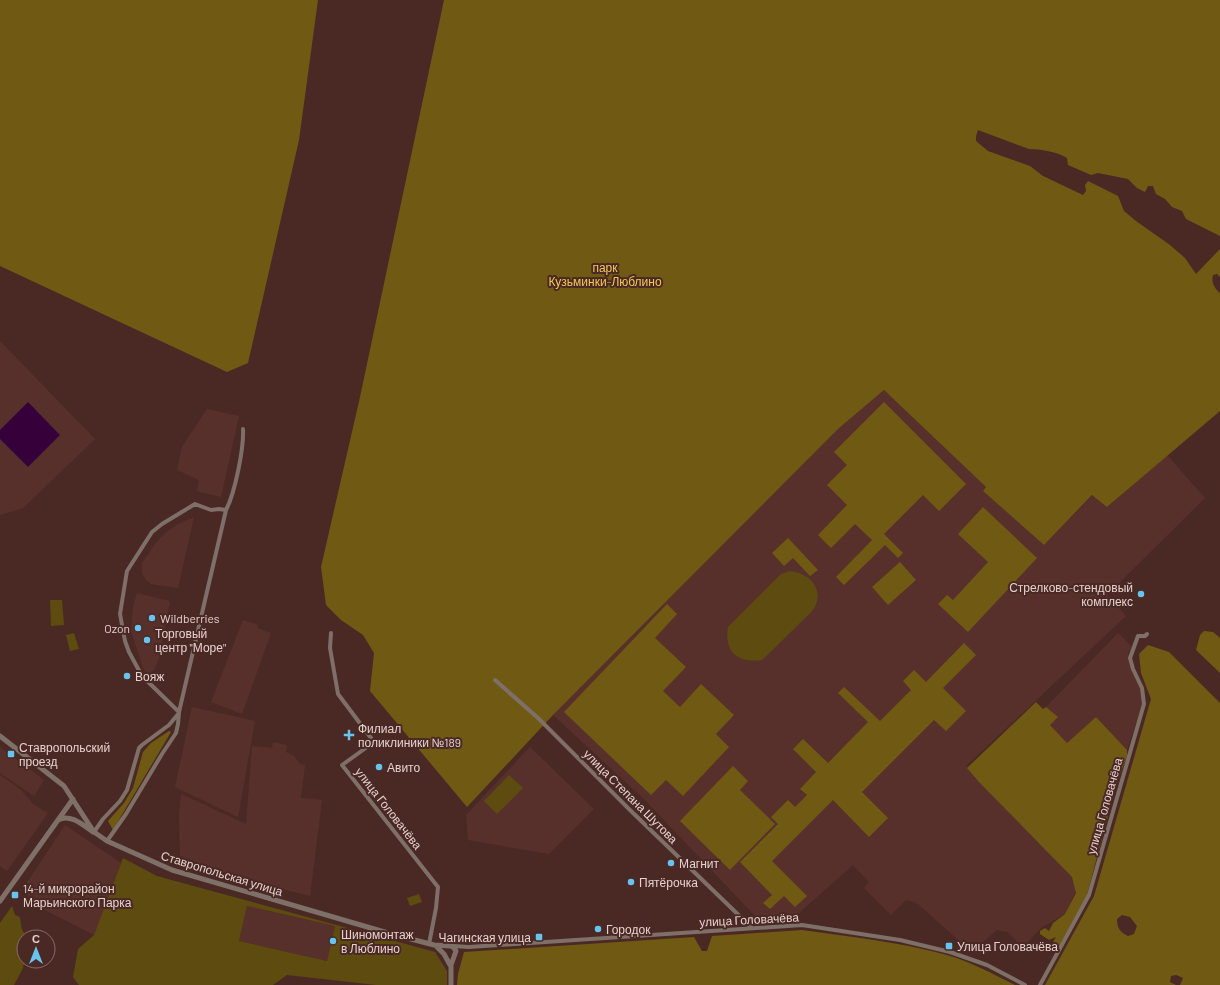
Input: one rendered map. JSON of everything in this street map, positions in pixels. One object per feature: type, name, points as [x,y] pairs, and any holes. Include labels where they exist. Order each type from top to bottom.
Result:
[{"type":"street","points":[[107,841],[126,814],[176,733],[179,712],[226,510],[230,503],[238,467],[243,440],[243,429]]},
{"type":"street","points":[[179,712],[143,678],[128,652],[120,614],[127,570],[152,532],[162,524],[195,504],[211,510],[226,510]]},
{"type":"street","name":"улица Головачёва","points":[[331,633],[330,648],[338,694],[374,742],[342,765],[438,887],[431,944]]},
{"type":"street","name":"улица Головачёва","points":[[1040,985],[1089,895],[1144,704],[1142,688],[1130,658],[1138,636],[1145,636],[1147,634]]},
{"type":"street","name":"улица Степана Шутова","points":[[495,680],[538,718],[637,817],[752,928]]},
{"type":"street","points":[[56,821],[62,818],[69,818],[94,832],[103,819],[117,805],[127,790],[139,748],[169,725],[179,712]]},
{"type":"street","name":"Ставропольская улица","points":[[0,736],[64,786],[94,832],[107,841],[172,870],[431,944],[450,946]]},
{"type":"street","points":[[0,901],[72,798]]},
{"type":"street","name":"улица Головачёва","points":[[450,946],[464,947],[802,926],[900,940],[950,952],[987,965],[1025,985]]},
{"type":"street","name":"Ставропольская улица","points":[[431,944],[439,948],[445,954]]},
{"type":"street","points":[[451,968],[445,954],[445,948],[450,946],[455,949],[451,968],[451,985]]},
{"type":"street","points":[[445,954],[450,957],[464,947]]},
{"type":"shaded area","points":[[0,341],[95,439],[23,508],[0,515]]},
{"type":"shaded area","points":[[884,390],[986,487],[983,491],[1044,545],[1093,495],[1108,507],[1167,455],[1205,498],[1107,595],[1126,616],[966,766],[1077,877],[1076,891],[1066,913],[1041,928],[1023,947],[1007,932],[997,930],[975,949],[966,947],[917,903],[906,900],[891,915],[864,888],[869,882],[853,865],[791,920],[783,912],[776,921],[759,920],[645,800],[553,715],[838,429]]},
{"type":"shaded area","points":[[28,402],[60,435],[28,467],[0,439],[0,430]]},
{"type":"shaded area","points":[[207,409],[239,416],[221,497],[197,491],[199,480],[177,470],[182,447]]},
{"type":"shaded area","points":[[194,517],[178,588],[151,584],[142,574],[142,563],[155,544],[165,533],[178,524]]},
{"type":"shaded area","points":[[790,571],[797,572],[813,582],[817,593],[815,607],[762,660],[753,661],[740,658],[734,654],[728,644],[728,627],[781,574]]},
{"type":"shaded area","points":[[137,593],[170,601],[159,659],[154,670],[147,674],[143,668],[131,631],[133,607]]},
{"type":"shaded area","points":[[50,600],[62,600],[64,625],[51,626]]},
{"type":"shaded area","points":[[243,620],[258,625],[257,628],[271,633],[242,714],[211,702]]},
{"type":"shaded area","points":[[74,633],[79,649],[70,651],[66,635]]},
{"type":"shaded area","points":[[1118,633],[1132,647],[1128,653],[1129,662],[1139,684],[1143,704],[1127,750],[1096,717],[1067,743],[1050,725],[1057,717],[1046,707]]},
{"type":"shaded area","points":[[192,707],[255,721],[238,817],[175,787]]},
{"type":"shaded area","points":[[273,742],[287,745],[286,752],[294,756],[300,764],[305,765],[301,798],[322,800],[310,896],[246,880],[180,856],[179,814],[181,794],[246,824],[252,746],[272,748]]},
{"type":"shaded area","points":[[0,747],[44,780],[34,796],[0,773]]},
{"type":"shaded area","points":[[530,747],[594,809],[549,854],[468,840],[466,815]]},
{"type":"shaded area","points":[[0,775],[20,789],[33,804],[48,813],[7,871],[0,866]]},
{"type":"shaded area","points":[[509,775],[523,788],[497,814],[484,801]]},
{"type":"shaded area","points":[[65,825],[121,863],[94,935],[29,902],[26,884]]},
{"type":"shaded area","points":[[123,858],[157,876],[435,952],[447,971],[447,985],[376,985],[287,975],[273,985],[79,985],[73,977],[78,949],[94,935]],"holes":[[[247,906],[335,926],[327,961],[239,941]]]},
{"type":"shaded area","points":[[419,894],[422,902],[410,906],[407,898]]},
{"type":"shaded area","points":[[12,906],[15,915],[20,918],[22,929],[16,929],[16,969],[22,969],[14,985],[0,985],[0,923]]},
{"type":"shaded area","points":[[247,906],[335,926],[327,961],[239,941]]},
{"type":"green space","points":[[0,0],[318,0],[299,140],[248,363],[227,372],[0,266]]},
{"type":"green space","name":"парк Кузьминки-Люблино","points":[[444,0],[1220,0],[1220,236],[1186,219],[1182,211],[1172,207],[1165,199],[1156,194],[1153,186],[1148,186],[1145,192],[1137,188],[1128,179],[1098,173],[1091,175],[1068,165],[1067,158],[1059,154],[1043,150],[1029,149],[978,130],[976,141],[988,151],[1030,166],[1043,176],[1083,195],[1086,191],[1085,185],[1088,181],[1118,196],[1124,211],[1185,258],[1196,274],[1220,249],[1220,277],[1217,274],[1213,275],[1212,280],[1216,289],[1220,293],[1220,411],[1107,507],[1092,495],[1044,545],[983,491],[986,487],[884,390],[838,429],[553,715],[467,807],[370,691],[374,653],[363,635],[341,620],[326,605],[321,567],[360,397]]},
{"type":"green space","points":[[884,402],[966,484],[939,511],[923,495],[884,534],[903,553],[898,558],[885,545],[844,585],[836,577],[872,540],[855,524],[831,548],[818,535],[847,505],[827,485],[847,465],[834,452]]},
{"type":"green space","points":[[983,507],[1037,558],[968,632],[938,604],[947,595],[953,600],[988,562],[958,534]]},
{"type":"green space","points":[[788,538],[818,570],[810,576],[793,558],[784,566],[772,553]]},
{"type":"green space","points":[[900,562],[916,580],[888,605],[872,587]]},
{"type":"green space","points":[[667,604],[677,614],[655,638],[686,667],[663,691],[680,707],[701,684],[734,715],[716,734],[729,747],[683,796],[666,780],[651,795],[564,712]]},
{"type":"green space","points":[[1204,631],[1213,632],[1220,638],[1220,673],[1196,650],[1200,635]]},
{"type":"green space","points":[[964,643],[976,655],[943,688],[966,711],[946,731],[934,720],[862,792],[888,818],[869,837],[833,800],[772,861],[807,896],[795,907],[784,896],[770,909],[763,903],[772,895],[740,862],[778,824],[771,817],[788,800],[795,807],[807,795],[800,789],[816,772],[793,749],[803,739],[828,763],[868,722],[838,693],[844,687],[880,721],[911,690],[903,681],[914,670],[926,682]]},
{"type":"green space","points":[[1148,645],[1169,652],[1220,703],[1220,985],[1180,985],[1183,978],[1176,975],[1171,976],[1170,982],[1176,985],[1045,985],[1094,896],[1151,699],[1141,673],[1139,654]],"holes":[[[1122,915],[1130,917],[1137,926],[1134,934],[1128,936],[1120,929],[1117,919]]]},
{"type":"green space","points":[[1036,702],[1043,709],[1046,707],[1058,717],[1050,725],[1067,743],[1096,717],[1127,750],[1127,756],[1114,791],[1111,793],[1112,800],[1087,895],[1059,946],[1053,942],[1056,937],[1049,940],[1040,934],[1040,931],[1045,928],[1049,931],[1053,923],[1065,914],[1076,893],[1072,877],[967,768]]},
{"type":"green space","points":[[169,731],[171,732],[113,830],[108,821],[124,803],[133,788],[143,752],[151,743]]},
{"type":"green space","points":[[733,766],[748,781],[740,790],[775,824],[730,870],[680,821]]},
{"type":"green space","points":[[802,930],[893,943],[929,950],[956,958],[1015,985],[457,985],[458,974],[464,952],[694,937],[702,951],[707,951],[712,936]]},
{"type":"place","name":"Стрелково-стендовый комплекс","points":[[1141,594]]},
{"type":"place","name":"Wildberries","points":[[152,618]]},
{"type":"place","name":"Ozon","points":[[138,628]]},
{"type":"place","name":"Торговый центр \"Море\"","points":[[147,640]]},
{"type":"place","name":"Вояж","points":[[127,676]]},
{"type":"place","name":"Филиал поликлиники №189","points":[[349,735]]},
{"type":"place","name":"Ставропольский проезд","points":[[11,754]]},
{"type":"place","name":"Авито","points":[[379,767]]},
{"type":"place","name":"Магнит","points":[[671,863]]},
{"type":"place","name":"Пятёрочка","points":[[631,882]]},
{"type":"place","name":"14-й микрорайон Марьинского Парка","points":[[15,895]]},
{"type":"place","name":"Городок","points":[[598,929]]},
{"type":"place","name":"Чагинская улица","points":[[539,937]]},
{"type":"place","name":"Шиномонтаж в Люблино","points":[[333,941]]},
{"type":"place","name":"Улица Головачёва","points":[[949,946]]}]
